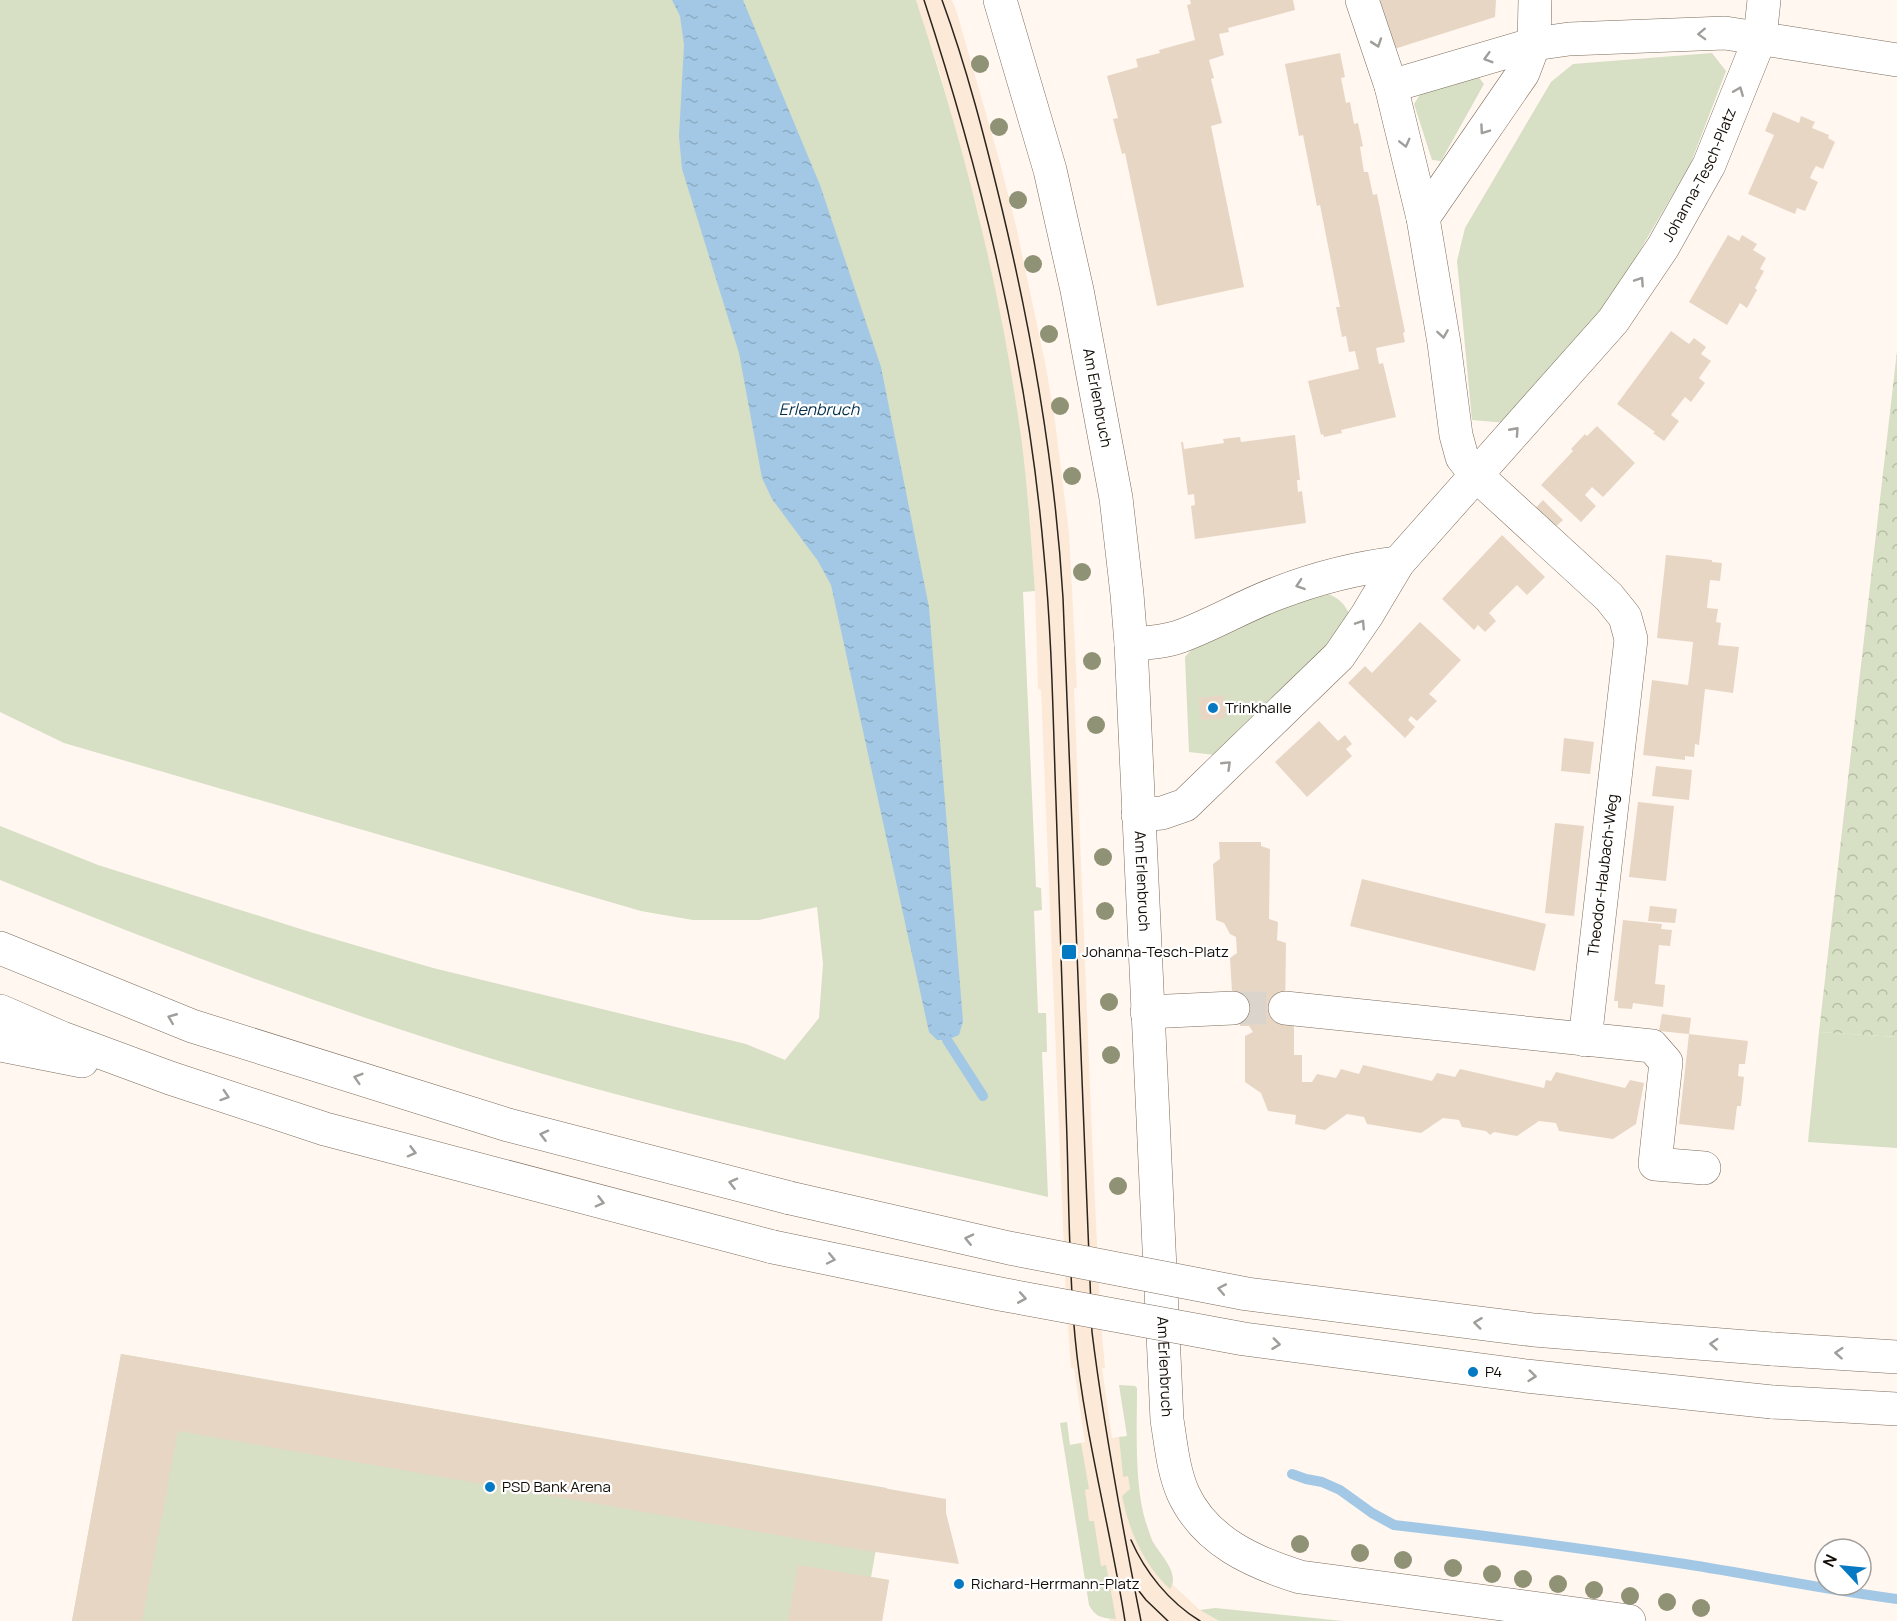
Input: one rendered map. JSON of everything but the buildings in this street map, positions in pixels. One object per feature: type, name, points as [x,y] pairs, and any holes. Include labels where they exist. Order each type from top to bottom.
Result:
[{"type":"main road","name":"Am Erlenbruch","points":[[1000,0],[1050,170],[1077,290],[1116,498],[1131,644],[1167,1420],[1173,1461],[1183,1492],[1197,1515],[1227,1545],[1269,1568],[1300,1577],[1629,1621]]},
{"type":"main road","points":[[1362,0],[1391,86],[1423,218],[1444,343],[1456,435],[1462,458],[1476,475]]},
{"type":"main road","points":[[1423,218],[1523,73],[1534,44],[1535,0]]},
{"type":"main road","name":"Johanna-Tesch-Platz","points":[[1138,815],[1162,813],[1185,805],[1325,672],[1350,641],[1398,563],[1612,321],[1663,248],[1709,165],[1760,38],[1764,0]]},
{"type":"main road","points":[[1391,86],[1534,44],[1569,39],[1713,34],[1760,38],[1897,60]]},
{"type":"main road","name":"Theodor-Haubach-Weg","points":[[1476,475],[1608,597],[1625,617],[1631,639],[1585,1040]]},
{"type":"main road","points":[[1131,644],[1180,637],[1276,593],[1331,575],[1358,568],[1398,563]]},
{"type":"main road","points":[[0,948],[192,1026],[508,1125],[790,1198],[1009,1248],[1247,1294],[1534,1330],[1897,1357]]},
{"type":"main road","points":[[1147,1012],[1233,1008]]},
{"type":"main road","points":[[1285,1008],[1652,1046],[1666,1062],[1655,1164],[1704,1168]]},
{"type":"main road","points":[[0,1011],[62,1038],[170,1078],[325,1129],[773,1247],[1000,1294],[1244,1340],[1526,1376],[1772,1402],[1897,1409]]},
{"type":"main road","points":[[0,1045],[170,1078]]},
{"type":"main road","points":[[1161,1316],[1239,1329]]},
{"type":"shaded area","points":[[916,0],[952,0],[957,13],[1016,226],[1055,421],[1069,533],[1077,688],[1074,688],[1091,1113],[1100,1310],[1105,1368],[1102,1368],[1112,1438],[1119,1437],[1123,1476],[1128,1476],[1131,1493],[1155,1563],[1173,1585],[1200,1610],[1219,1621],[1110,1621],[1070,1445],[1085,1442],[1074,1369],[1071,1368],[1066,1298],[1041,690],[1038,689],[1035,591],[1028,498],[1012,378],[978,212],[940,73]]},
{"type":"green space","points":[[0,0],[916,0],[979,216],[1003,326],[1026,475],[1035,591],[1023,592],[1036,887],[1041,888],[1042,910],[1034,911],[1038,1013],[1046,1013],[1047,1052],[1042,1052],[1048,1197],[726,1122],[540,1073],[306,997],[0,880],[0,826],[98,865],[310,932],[433,968],[746,1044],[785,1060],[819,1018],[823,964],[817,907],[759,920],[693,920],[641,911],[64,743],[0,712]]},
{"type":"green space","points":[[1712,53],[1726,71],[1690,165],[1609,303],[1507,423],[1472,420],[1457,261],[1465,228],[1551,82],[1573,64]]},
{"type":"green space","points":[[1477,75],[1484,84],[1441,161],[1432,160],[1414,104],[1421,93]]},
{"type":"green space","points":[[1897,351],[1897,1037],[1819,1032]]},
{"type":"green space","points":[[1325,593],[1340,601],[1350,615],[1343,633],[1224,756],[1189,752],[1185,657],[1208,631]]},
{"type":"green space","points":[[1819,1032],[1897,1037],[1897,1148],[1808,1142]]},
{"type":"green space","name":"PSD Bank Arena","points":[[121,1354],[887,1488],[871,1577],[889,1580],[882,1621],[72,1621]]},
{"type":"green space","points":[[1119,1385],[1137,1388],[1137,1456],[1142,1508],[1152,1540],[1171,1570],[1173,1583],[1170,1589],[1145,1558],[1133,1534],[1125,1509],[1122,1496],[1130,1489],[1128,1476],[1123,1477],[1119,1437],[1127,1436]]},
{"type":"green space","points":[[1067,1422],[1070,1445],[1081,1443],[1089,1489],[1085,1490],[1089,1521],[1094,1521],[1101,1566],[1106,1565],[1116,1619],[1094,1613],[1089,1605],[1060,1423]]},
{"type":"green space","points":[[1215,1608],[1343,1621],[1219,1621],[1200,1610]]},
{"type":"water","name":"Erlenbruch","points":[[672,0],[743,0],[820,185],[881,367],[929,607],[963,1021],[959,1035],[947,1040],[937,1040],[929,1032],[831,585],[818,561],[772,499],[762,478],[739,353],[682,169],[679,136],[684,45],[680,16]]},
{"type":"waterway","points":[[947,1040],[983,1096]]},
{"type":"waterway","points":[[1292,1474],[1322,1482],[1340,1490],[1372,1513],[1394,1525],[1649,1558],[1897,1599]]},
{"type":"tunnel","points":[[1233,1008],[1285,1008]]},
{"type":"tram line","points":[[924,0],[984,205],[1015,344],[1037,484],[1047,586],[1052,678],[1073,1313],[1084,1409],[1125,1621]]},
{"type":"tram line","points":[[942,0],[960,52],[996,183],[1033,354],[1048,450],[1063,598],[1092,1332],[1114,1477],[1141,1621]]},
{"type":"tram line","points":[[1131,1540],[1143,1563],[1159,1585],[1178,1605],[1200,1621]]},
{"type":"tram line","points":[[1135,1586],[1168,1621]]},
{"type":"place","name":"Trinkhalle","points":[[1213,708]]},
{"type":"place","name":"Johanna-Tesch-Platz","points":[[1069,952]]},
{"type":"place","name":"P4","points":[[1473,1372]]},
{"type":"place","name":"PSD Bank Arena","points":[[490,1487]]},
{"type":"place","name":"Richard-Herrmann-Platz","points":[[959,1584]]}]
